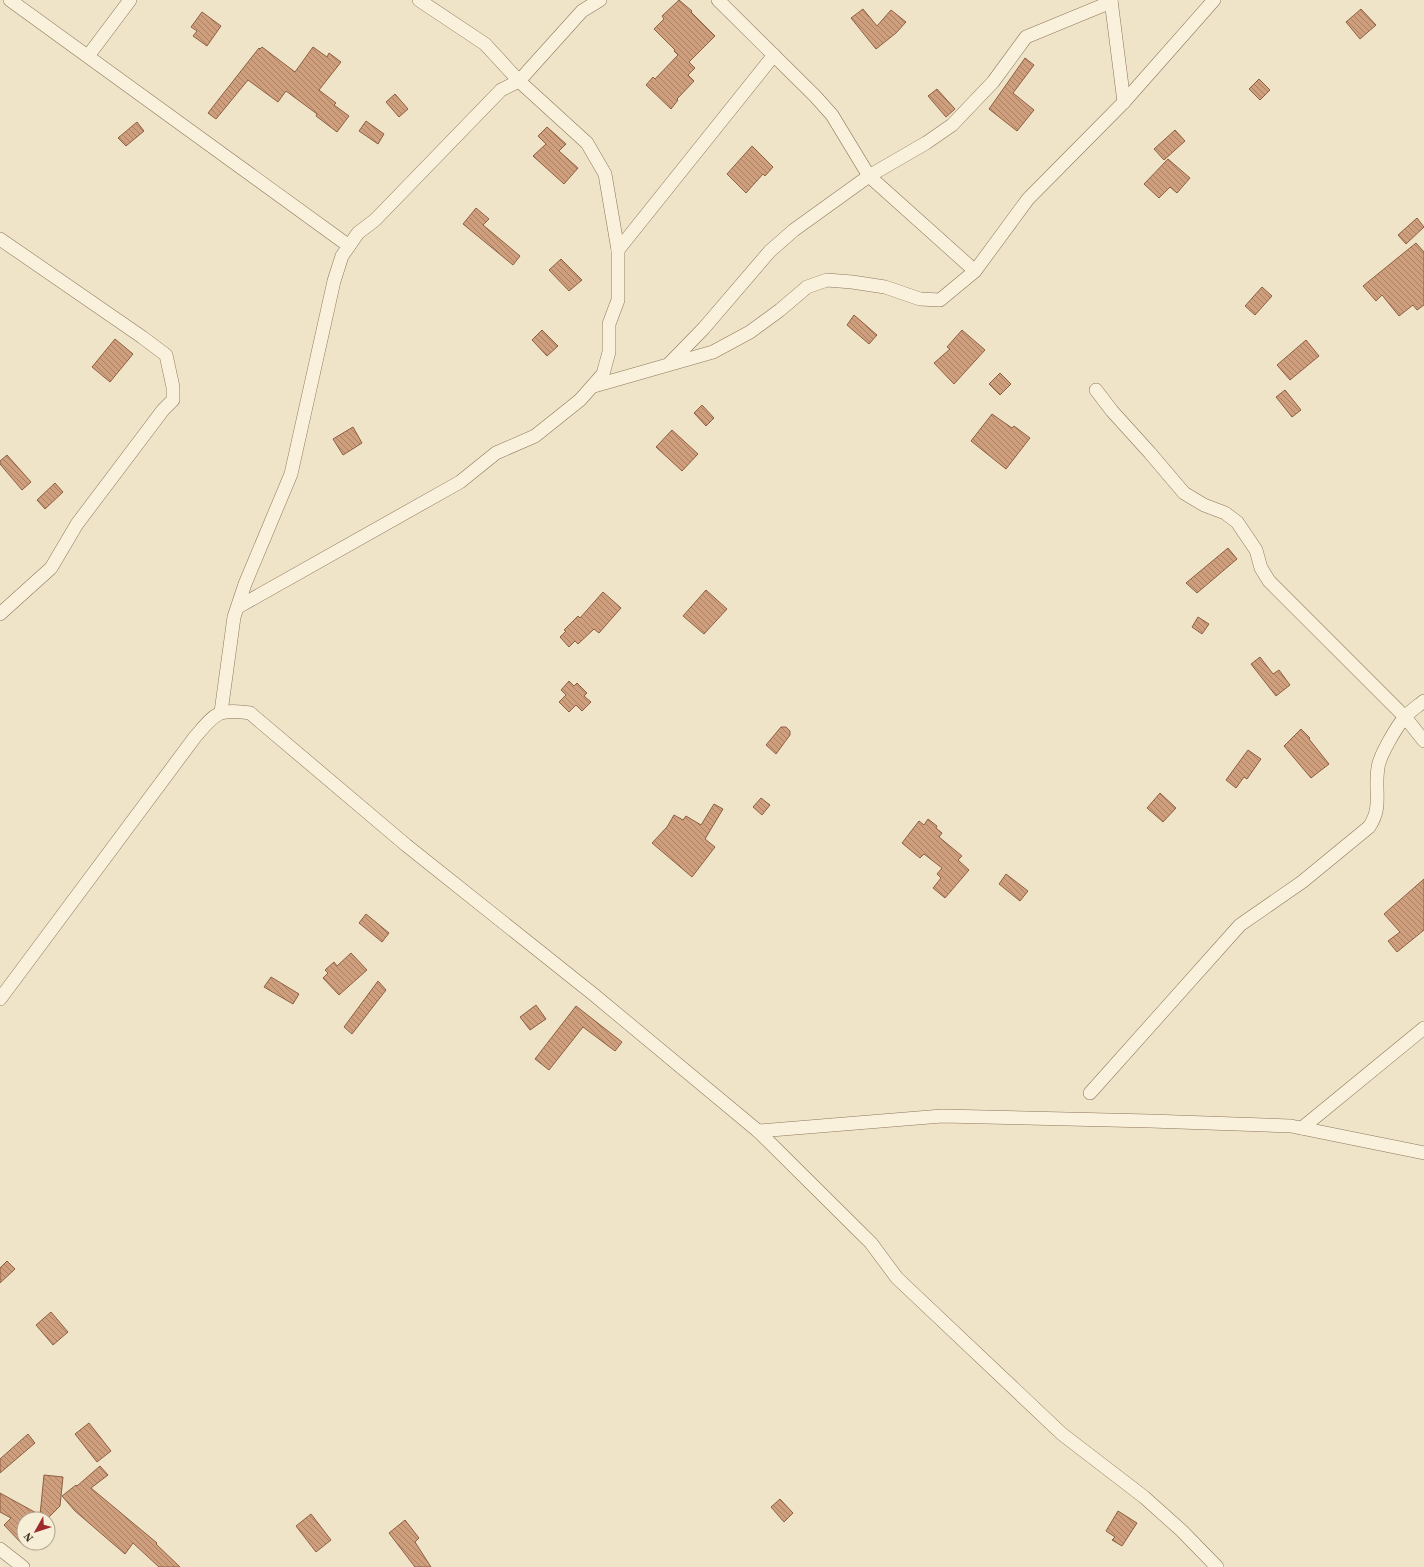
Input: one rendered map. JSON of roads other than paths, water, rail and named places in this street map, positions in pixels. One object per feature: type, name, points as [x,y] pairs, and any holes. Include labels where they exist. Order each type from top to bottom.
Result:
[{"type":"street","points":[[10,0],[349,246]]},
{"type":"street","points":[[88,56],[130,0]]},
{"type":"street","points":[[238,607],[460,482],[496,453],[535,436],[580,400],[594,386],[603,374],[609,352],[609,324],[618,300],[618,250],[605,174],[587,143],[519,81],[485,44],[419,0]]},
{"type":"street","points":[[221,712],[234,617],[245,584],[291,474],[334,281],[342,256],[358,233],[375,220],[501,90],[519,81],[582,11],[600,0]]},
{"type":"street","points":[[718,0],[816,96],[832,115],[869,176],[975,271]]},
{"type":"street","points":[[594,386],[712,352],[750,332],[808,287],[827,280],[885,287],[920,299],[940,300],[975,271],[1028,199],[1124,102],[1214,0]]},
{"type":"street","points":[[670,363],[709,323],[770,251],[794,230],[869,176],[926,143],[952,125],[993,82],[1026,37],[1111,1],[1124,102]]},
{"type":"street","points":[[618,250],[774,55]]},
{"type":"street","points":[[0,239],[166,355],[173,387],[172,400],[78,524],[51,568],[0,614]]},
{"type":"street","points":[[1096,390],[1112,411],[1184,493],[1204,505],[1225,513],[1237,522],[1256,550],[1261,568],[1269,581],[1405,717],[1424,740]]},
{"type":"street","points":[[1090,1092],[1240,926],[1302,882],[1369,827],[1376,818],[1378,767],[1384,750],[1405,717],[1424,701]]},
{"type":"street","points":[[0,999],[195,737],[208,722],[221,712],[234,711],[250,713],[406,845],[593,994],[758,1131],[871,1243],[897,1278],[1062,1434],[1144,1497],[1182,1531],[1217,1567]]},
{"type":"street","points":[[1302,1128],[1424,1028]]},
{"type":"street","points":[[758,1131],[942,1116],[1291,1126],[1424,1153]]},
{"type":"street","points":[[0,1549],[23,1567]]}]
